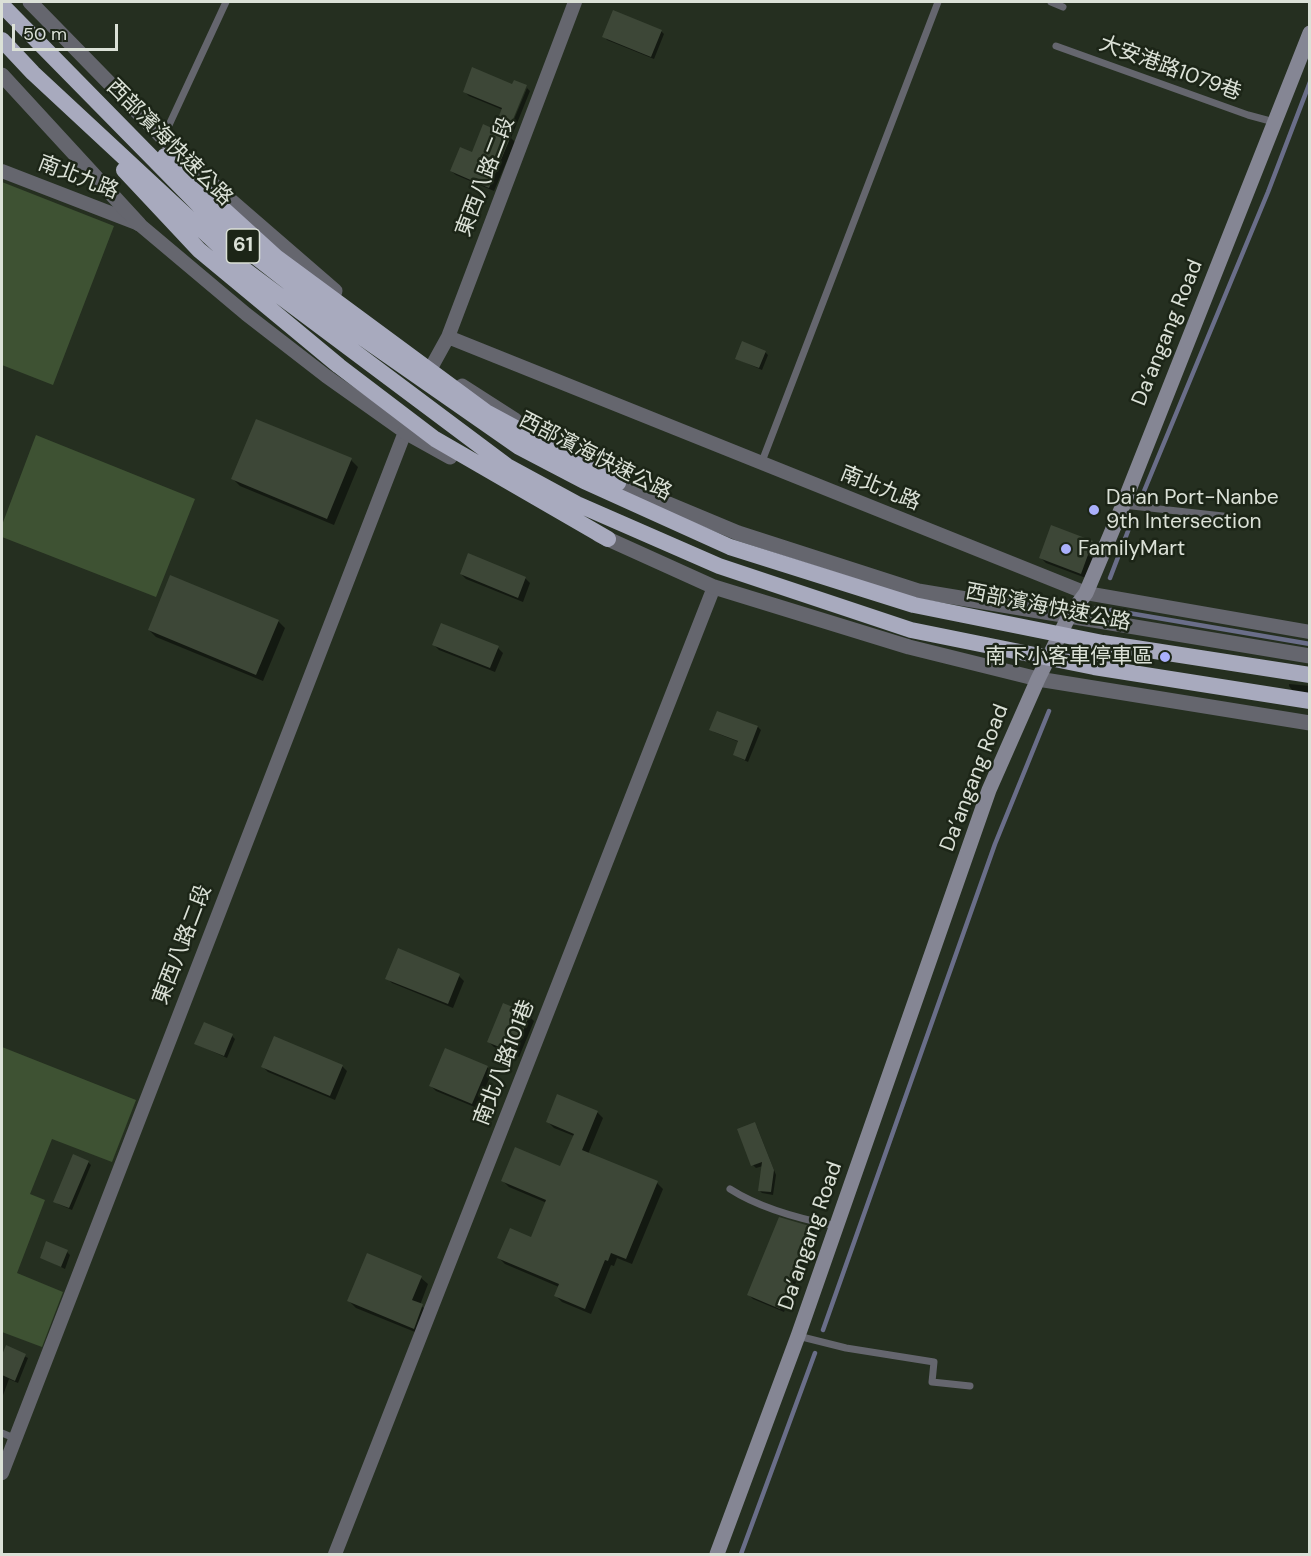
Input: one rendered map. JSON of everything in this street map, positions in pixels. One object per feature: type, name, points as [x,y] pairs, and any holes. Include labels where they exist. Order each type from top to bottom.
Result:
[{"type":"highway","name":"西部濱海快速公路","points":[[2,5],[229,236],[334,318],[519,447],[584,481],[726,545],[914,605],[1103,643],[1310,675]]},
{"type":"highway","name":"西部濱海快速公路","points":[[2,40],[33,73],[245,270],[507,466],[577,504],[719,566],[911,630],[1094,667],[1310,701]]},
{"type":"highway","points":[[61,66],[162,153],[276,257],[486,412],[618,483]]},
{"type":"highway","points":[[33,73],[199,250],[339,366],[435,440],[608,539]]},
{"type":"main road","name":"Da’angang Road","points":[[717,1554],[798,1336],[989,790],[1038,679],[1069,616],[1086,593],[1310,33]]},
{"type":"street","points":[[30,2],[163,138],[327,285],[432,366],[532,431],[595,465],[618,483],[738,533],[918,591],[1310,656]]},
{"type":"street","name":"東西八路二段","points":[[432,366],[448,337],[575,2]]},
{"type":"street","points":[[2,75],[140,224]]},
{"type":"street","name":"南北九路","points":[[2,171],[140,224],[246,314],[326,376],[405,432]]},
{"type":"street","name":"南北九路","points":[[448,337],[1086,593],[1310,632]]},
{"type":"street","points":[[405,432],[572,522],[714,586],[909,647],[1038,679],[1310,723]]},
{"type":"street","name":"東西八路二段","points":[[2,1473],[8,1436],[405,432]]},
{"type":"street","name":"南北八路101巷","points":[[335,1554],[714,586]]},
{"type":"lane","points":[[163,138],[226,2]]},
{"type":"lane","points":[[761,464],[938,2]]},
{"type":"lane","points":[[1051,2],[1063,6]]},
{"type":"lane","name":"大安港路1079巷","points":[[1056,46],[1248,115],[1274,122]]},
{"type":"lane","points":[[1123,505],[1232,518]]},
{"type":"lane","points":[[730,1189],[746,1200],[809,1221],[836,1226]]},
{"type":"lane","points":[[798,1336],[846,1348],[934,1362],[932,1382],[970,1386]]},
{"type":"green space","points":[[2,182],[114,226],[53,385],[2,365]]},
{"type":"green space","points":[[36,435],[195,499],[156,597],[2,537],[2,525]]},
{"type":"green space","points":[[2,1047],[136,1100],[112,1162],[52,1139],[30,1194],[45,1200],[17,1273],[63,1292],[42,1347],[2,1332]]},
{"type":"building","points":[[613,10],[662,30],[651,57],[602,37]]},
{"type":"building","points":[[472,67],[512,84],[514,80],[527,85],[507,134],[511,136],[489,188],[450,171],[460,147],[472,152],[483,124],[494,129],[502,108],[463,92]]},
{"type":"building","points":[[742,341],[766,351],[759,368],[735,359]]},
{"type":"building","points":[[256,419],[352,458],[327,519],[231,479]]},
{"type":"building","name":"FamilyMart","points":[[1051,525],[1093,541],[1081,574],[1039,558]]},
{"type":"building","points":[[468,553],[526,577],[518,598],[460,574]]},
{"type":"building","points":[[170,575],[279,620],[256,675],[148,630]]},
{"type":"building","points":[[441,623],[499,646],[490,668],[432,645]]},
{"type":"building","points":[[717,711],[758,726],[745,760],[733,755],[738,741],[709,730]]},
{"type":"building","points":[[398,948],[460,974],[448,1004],[385,979]]},
{"type":"building","points":[[503,1003],[530,1014],[514,1053],[487,1042]]},
{"type":"building","points":[[204,1022],[233,1034],[224,1056],[194,1044]]},
{"type":"building","points":[[274,1036],[343,1065],[330,1096],[261,1067]]},
{"type":"building","points":[[445,1048],[488,1066],[472,1104],[429,1086]]},
{"type":"building","points":[[557,1094],[598,1111],[582,1150],[658,1181],[626,1259],[611,1253],[608,1261],[605,1260],[585,1309],[554,1296],[559,1284],[497,1258],[510,1228],[531,1237],[546,1200],[501,1181],[515,1147],[560,1166],[574,1134],[546,1122]]},
{"type":"building","points":[[755,1122],[774,1170],[771,1192],[758,1191],[762,1162],[751,1166],[737,1129]]},
{"type":"building","points":[[73,1154],[89,1161],[69,1208],[53,1202]]},
{"type":"building","points":[[779,1217],[813,1227],[780,1309],[747,1295]]},
{"type":"building","points":[[46,1241],[68,1250],[61,1267],[40,1258]]},
{"type":"building","points":[[367,1253],[422,1276],[412,1300],[423,1304],[414,1329],[347,1301]]},
{"type":"building","points":[[6,1345],[26,1354],[15,1381],[2,1375],[2,1355]]},
{"type":"waterway","points":[[1142,496],[1268,192],[1310,82]]},
{"type":"waterway","points":[[1110,578],[1133,518]]},
{"type":"waterway","points":[[1111,610],[1310,644]]},
{"type":"waterway","points":[[823,1330],[995,844],[1049,711]]},
{"type":"waterway","points":[[741,1554],[815,1353]]},
{"type":"place","name":"Da'an Port-Nanbe 9th Intersection","points":[[1094,510]]},
{"type":"place","name":"FamilyMart","points":[[1066,549]]},
{"type":"place","name":"南下小客車停車區","points":[[1165,657]]}]
